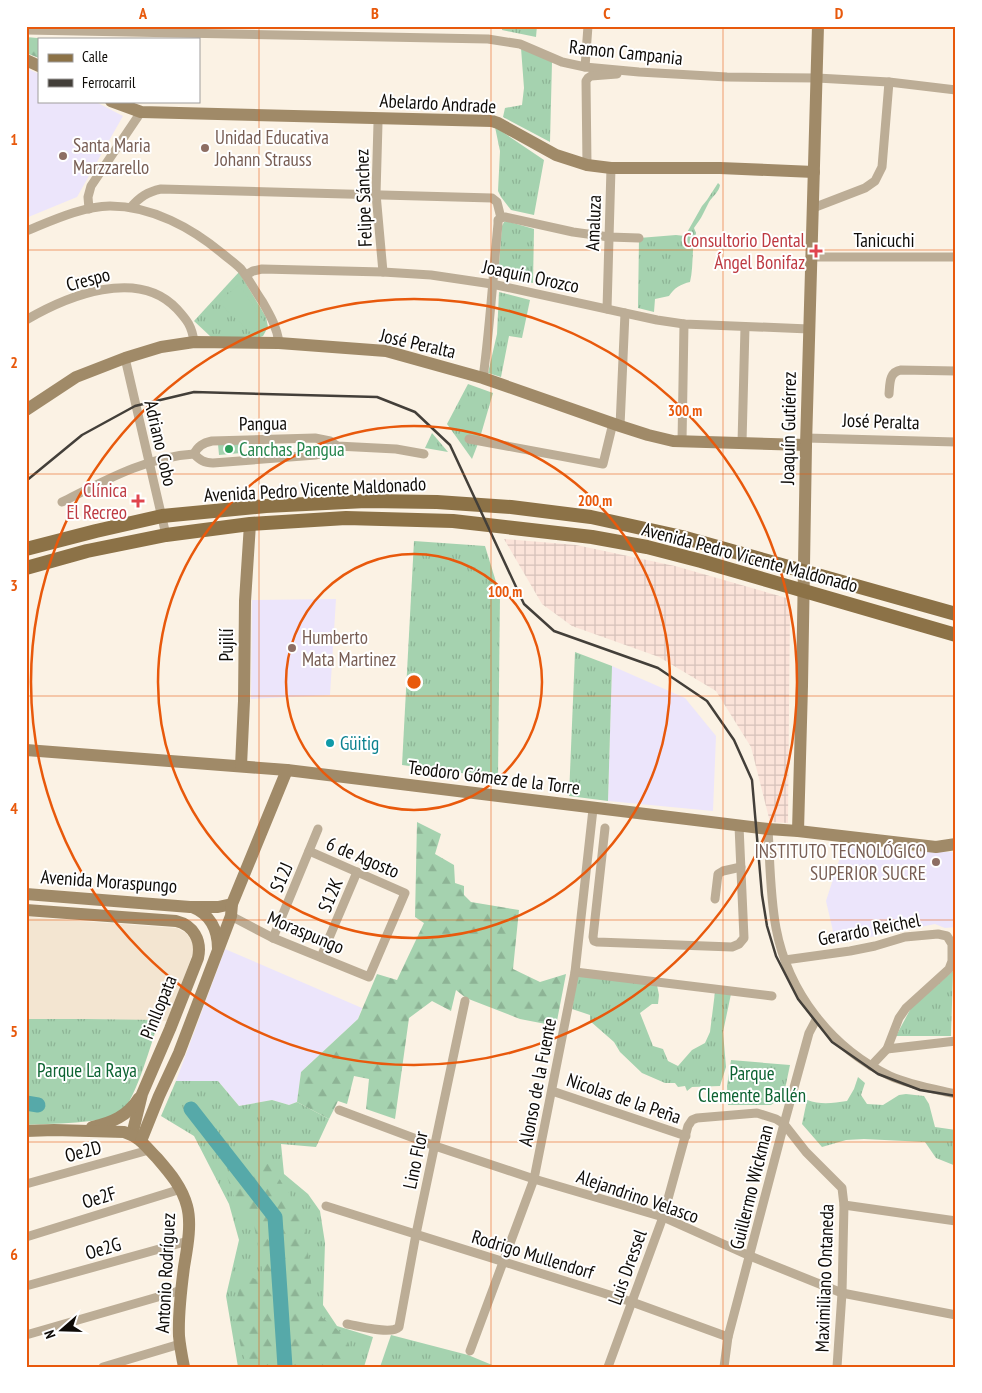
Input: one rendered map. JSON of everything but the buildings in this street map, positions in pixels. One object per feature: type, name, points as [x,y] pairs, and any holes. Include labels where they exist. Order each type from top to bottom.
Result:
[{"type":"main road","name":"Avenida Pedro Vicente Maldonado","points":[[26,549],[162,516],[266,506],[366,501],[437,502],[591,517],[666,534],[956,614]]},
{"type":"main road","name":"Avenida Pedro Vicente Maldonado","points":[[26,568],[87,551],[166,535],[250,524],[346,518],[481,523],[592,537],[647,547],[956,635]]},
{"type":"street","points":[[585,67],[588,26]]},
{"type":"street","name":"Joaquín Gutiérrez","points":[[798,831],[806,441],[818,26]]},
{"type":"street","name":"Ramon Campania","points":[[26,30],[488,39],[520,44],[562,62],[585,67],[727,77],[817,78],[889,82],[956,90]]},
{"type":"street","points":[[26,60],[38,66]]},
{"type":"street","points":[[587,165],[586,81],[591,76],[614,75],[622,71]]},
{"type":"street","points":[[813,208],[865,188],[875,181],[882,167],[889,82]]},
{"type":"street","name":"Abelardo Andrade","points":[[115,102],[141,112],[496,122],[558,156],[587,165],[611,168],[722,168],[814,172]]},
{"type":"street","points":[[89,208],[88,197],[91,186],[141,112]]},
{"type":"street","name":"Felipe Sánchez","points":[[378,123],[376,194],[383,272]]},
{"type":"street","name":"Amaluza","points":[[607,309],[611,168]]},
{"type":"street","points":[[131,207],[142,196],[151,191],[161,189],[492,198],[497,202],[500,218],[498,220],[490,328],[483,378]]},
{"type":"street","points":[[26,231],[89,208],[108,206],[131,207],[174,221],[215,247],[246,275],[274,322],[280,343]]},
{"type":"street","points":[[500,218],[504,217],[573,232],[609,237],[640,238]]},
{"type":"street","name":"Tanicuchi","points":[[812,257],[956,257]]},
{"type":"street","name":"Joaquín Orozco","points":[[246,275],[262,269],[431,274],[492,284],[656,320],[684,324],[809,329]]},
{"type":"street","name":"Crespo","points":[[26,320],[89,293],[112,288],[136,288],[160,296],[172,303],[186,319],[192,331],[194,342]]},
{"type":"street","points":[[468,439],[603,464],[616,424],[625,313]]},
{"type":"street","points":[[682,442],[684,324]]},
{"type":"street","points":[[742,443],[745,327]]},
{"type":"street","name":"José Peralta","points":[[26,410],[76,377],[125,358],[161,347],[194,342],[280,343],[386,352],[483,378],[665,440],[742,443],[806,441],[956,442]]},
{"type":"street","name":"Adriano Cobo","points":[[125,358],[166,535]]},
{"type":"street","points":[[888,394],[891,375],[895,371],[956,371]]},
{"type":"street","name":"Pangua","points":[[194,454],[203,443],[212,441],[315,438],[330,441],[337,446],[396,449],[424,454]]},
{"type":"street","name":"Pangua","points":[[62,502],[120,473],[175,455],[194,454],[201,460],[213,463],[316,455],[330,451],[337,446]]},
{"type":"street","name":"Pujilí","points":[[241,766],[245,602],[250,524]]},
{"type":"street","name":"Teodoro Gómez de la Torre","points":[[26,750],[288,770],[739,826],[936,847],[956,844]]},
{"type":"street","name":"Pinllopata","points":[[141,1142],[179,1053],[216,956],[231,910],[288,770]]},
{"type":"street","name":"Alonso de la Fuente","points":[[470,1351],[534,1180],[575,972],[593,808]]},
{"type":"street","points":[[605,828],[594,941],[732,947],[739,944],[744,938],[739,826]]},
{"type":"street","name":"S12J","points":[[273,938],[318,829]]},
{"type":"street","points":[[768,829],[770,873],[777,935],[785,960],[802,995],[817,1018],[836,1039],[871,1066],[909,1083],[956,1094]]},
{"type":"street","name":"6 de Agosto","points":[[309,851],[405,893],[368,977]]},
{"type":"street","points":[[715,899],[718,874],[741,867]]},
{"type":"street","name":"S12K","points":[[321,957],[357,872]]},
{"type":"street","name":"Avenida Moraspungo","points":[[26,894],[218,907],[231,910]]},
{"type":"street","name":"Avenida Moraspungo","points":[[190,906],[203,913],[213,925]]},
{"type":"street","name":"Avenida Moraspungo","points":[[26,910],[176,921],[189,927],[196,935],[198,942]]},
{"type":"street","name":"Pinllopata","points":[[141,1142],[142,1094],[198,958],[198,942],[213,925],[231,910]]},
{"type":"street","name":"Moraspungo","points":[[231,910],[273,938],[368,977]]},
{"type":"street","name":"Pinllopata","points":[[213,925],[218,944],[216,956]]},
{"type":"street","name":"Gerardo Reichel","points":[[785,960],[850,952],[905,937],[938,934],[948,937],[952,944],[952,956],[948,969],[906,1008],[899,1018],[887,1049],[871,1066]]},
{"type":"street","points":[[575,972],[772,996]]},
{"type":"street","name":"Lino Flor","points":[[346,1324],[386,1330],[395,1330],[400,1327],[416,1234],[465,1001]]},
{"type":"street","name":"Guillermo Wickman","points":[[724,1367],[728,1337],[784,1124],[809,1033],[817,1018]]},
{"type":"street","points":[[887,1049],[956,1041]]},
{"type":"street","name":"Nicolas de la Peña","points":[[552,1091],[686,1136]]},
{"type":"street","points":[[79,1130],[117,1119],[128,1112],[142,1094]]},
{"type":"street","name":"Alejandrino Velasco","points":[[339,1110],[534,1180],[663,1218],[842,1293],[956,1314]]},
{"type":"street","name":"Nicolas de la Peña","points":[[692,1120],[757,1113],[776,1119],[784,1124]]},
{"type":"street","name":"Luis Dressel","points":[[608,1367],[663,1218],[688,1126],[692,1120]]},
{"type":"street","name":"Maximiliano Ontaneda","points":[[784,1124],[806,1152],[842,1188],[844,1205],[842,1293],[837,1367]]},
{"type":"street","points":[[26,1131],[79,1130],[124,1132],[141,1142]]},
{"type":"street","name":"Oe2D","points":[[26,1184],[141,1142]]},
{"type":"street","name":"Antonio Rodríguez","points":[[141,1142],[174,1178],[181,1189],[188,1208],[188,1241],[179,1328],[184,1367]]},
{"type":"street","name":"Oe2F","points":[[26,1237],[181,1189]]},
{"type":"street","points":[[844,1205],[956,1222]]},
{"type":"street","name":"Rodrigo Mullendorf","points":[[326,1206],[632,1302],[728,1337]]},
{"type":"street","name":"Oe2G","points":[[26,1286],[188,1241]]},
{"type":"street","points":[[27,1332],[182,1290]]},
{"type":"street","points":[[103,1367],[180,1344]]},
{"type":"shaded area","name":"Santa Maria Marzzarello","points":[[26,68],[38,74],[38,102],[96,102],[123,116],[77,197],[26,218]]},
{"type":"shaded area","points":[[504,539],[576,545],[675,566],[790,599],[788,823],[770,822],[751,747],[716,691],[659,657],[572,626],[542,604]]},
{"type":"shaded area","name":"Humberto Mata Martinez","points":[[336,599],[330,695],[251,699],[252,600]]},
{"type":"shaded area","points":[[612,666],[685,698],[716,736],[713,811],[608,801]]},
{"type":"shaded area","points":[[844,845],[894,851],[954,852],[956,856],[956,927],[945,928],[935,924],[836,944],[826,901]]},
{"type":"shaded area","points":[[26,917],[177,928],[186,933],[192,941],[194,950],[168,1021],[26,1019]]},
{"type":"shaded area","points":[[225,949],[362,1008],[358,1019],[301,1072],[297,1102],[289,1105],[272,1100],[239,1106],[218,1081],[176,1081]]},
{"type":"green space","points":[[502,26],[537,26],[536,37],[502,30]]},
{"type":"green space","points":[[26,37],[38,38],[38,58],[26,53]]},
{"type":"green space","points":[[521,48],[552,62],[550,142],[503,117],[505,108],[522,105],[524,88]]},
{"type":"green space","points":[[495,127],[544,160],[534,215],[511,210],[498,191],[500,151]]},
{"type":"green space","points":[[718,183],[720,185],[718,190],[694,228],[696,233],[690,282],[678,287],[669,296],[655,299],[654,312],[638,308],[639,238],[685,236]]},
{"type":"green space","points":[[506,221],[534,229],[533,283],[498,276],[502,226]]},
{"type":"green space","points":[[239,272],[266,317],[268,327],[263,336],[255,339],[211,337],[194,321]]},
{"type":"green space","points":[[239,285],[265,323],[250,332],[218,302]]},
{"type":"green space","points":[[499,292],[530,300],[522,338],[509,336],[501,377],[488,373],[497,334]]},
{"type":"green space","points":[[468,384],[493,393],[472,459],[447,424]]},
{"type":"green space","points":[[432,433],[448,452],[425,448]]},
{"type":"green space","name":"Canchas Pangua","points":[[240,443],[241,453],[219,455],[218,444]]},
{"type":"green space","points":[[414,541],[485,546],[500,595],[498,778],[402,765]]},
{"type":"green space","points":[[575,652],[612,666],[608,801],[569,796]]},
{"type":"green space","points":[[417,822],[441,834],[435,854],[454,865],[455,883],[464,886],[464,895],[471,902],[519,910],[513,969],[540,982],[566,974],[556,1026],[520,1019],[466,998],[456,990],[451,1011],[432,1001],[409,1018],[395,1119],[366,1109],[369,1079],[354,1076],[347,1104],[338,1101],[329,1119],[297,1102],[301,1072],[358,1019],[377,974],[397,980],[424,923],[415,917]]},
{"type":"green space","points":[[953,971],[951,1036],[896,1036],[911,1008]]},
{"type":"green space","points":[[578,972],[657,985],[658,1004],[652,1004],[640,1013],[653,1046],[663,1049],[668,1061],[678,1066],[692,1050],[705,1043],[710,1032],[715,992],[731,994],[723,1032],[726,1067],[720,1086],[692,1087],[687,1091],[685,1086],[678,1087],[675,1083],[665,1083],[642,1073],[620,1052],[614,1042],[590,1021],[590,1015],[572,1009]]},
{"type":"green space","name":"Parque La Raya","points":[[26,1019],[159,1020],[138,1083],[127,1106],[121,1113],[91,1121],[26,1125]]},
{"type":"green space","name":"Parque Clemente Ballén","points":[[731,1060],[790,1065],[785,1089],[779,1099],[771,1105],[728,1105],[727,1086]]},
{"type":"green space","points":[[858,1077],[865,1083],[861,1095],[867,1104],[883,1105],[899,1095],[906,1094],[924,1096],[929,1104],[935,1127],[956,1130],[956,1166],[936,1158],[925,1142],[864,1139],[846,1140],[822,1147],[802,1124],[807,1100],[822,1103],[847,1101]]},
{"type":"green space","points":[[176,1081],[218,1081],[239,1106],[272,1100],[289,1105],[297,1102],[329,1119],[316,1147],[281,1144],[284,1174],[308,1194],[320,1211],[325,1243],[323,1305],[337,1326],[373,1337],[364,1367],[238,1367],[226,1296],[239,1240],[229,1204],[194,1136],[161,1116]]},
{"type":"green space","points":[[248,1163],[269,1164],[295,1202],[306,1233],[314,1311],[345,1336],[351,1356],[346,1367],[247,1367],[233,1314],[243,1273],[255,1279],[264,1279],[252,1214],[237,1206],[227,1176]]},
{"type":"green space","points":[[391,1335],[468,1355],[497,1367],[380,1367]]},
{"type":"waterway","points":[[26,1103],[38,1105]]},
{"type":"waterway","points":[[191,1109],[275,1217],[285,1367]]},
{"type":"railway","points":[[26,481],[82,435],[135,406],[194,392],[377,397],[415,412],[450,445],[524,604],[554,631],[658,668],[707,701],[734,740],[752,780],[762,895],[767,926],[776,956],[798,999],[832,1042],[878,1074],[920,1090],[956,1096]]},
{"type":"place","name":"Unidad Educativa Johann Strauss","points":[[205,148]]},
{"type":"place","name":"Santa Maria Marzzarello","points":[[63,156]]},
{"type":"place","name":"Consultorio Dental Ángel Bonifaz","points":[[816,251]]},
{"type":"place","name":"Canchas Pangua","points":[[229,449]]},
{"type":"place","name":"Clínica El Recreo","points":[[138,501]]},
{"type":"place","name":"Humberto Mata Martinez","points":[[292,648]]},
{"type":"place","name":"Güitig","points":[[330,743]]},
{"type":"place","name":"INSTITUTO TECNOLÓGICO SUPERIOR SUCRE","points":[[936,862]]}]
